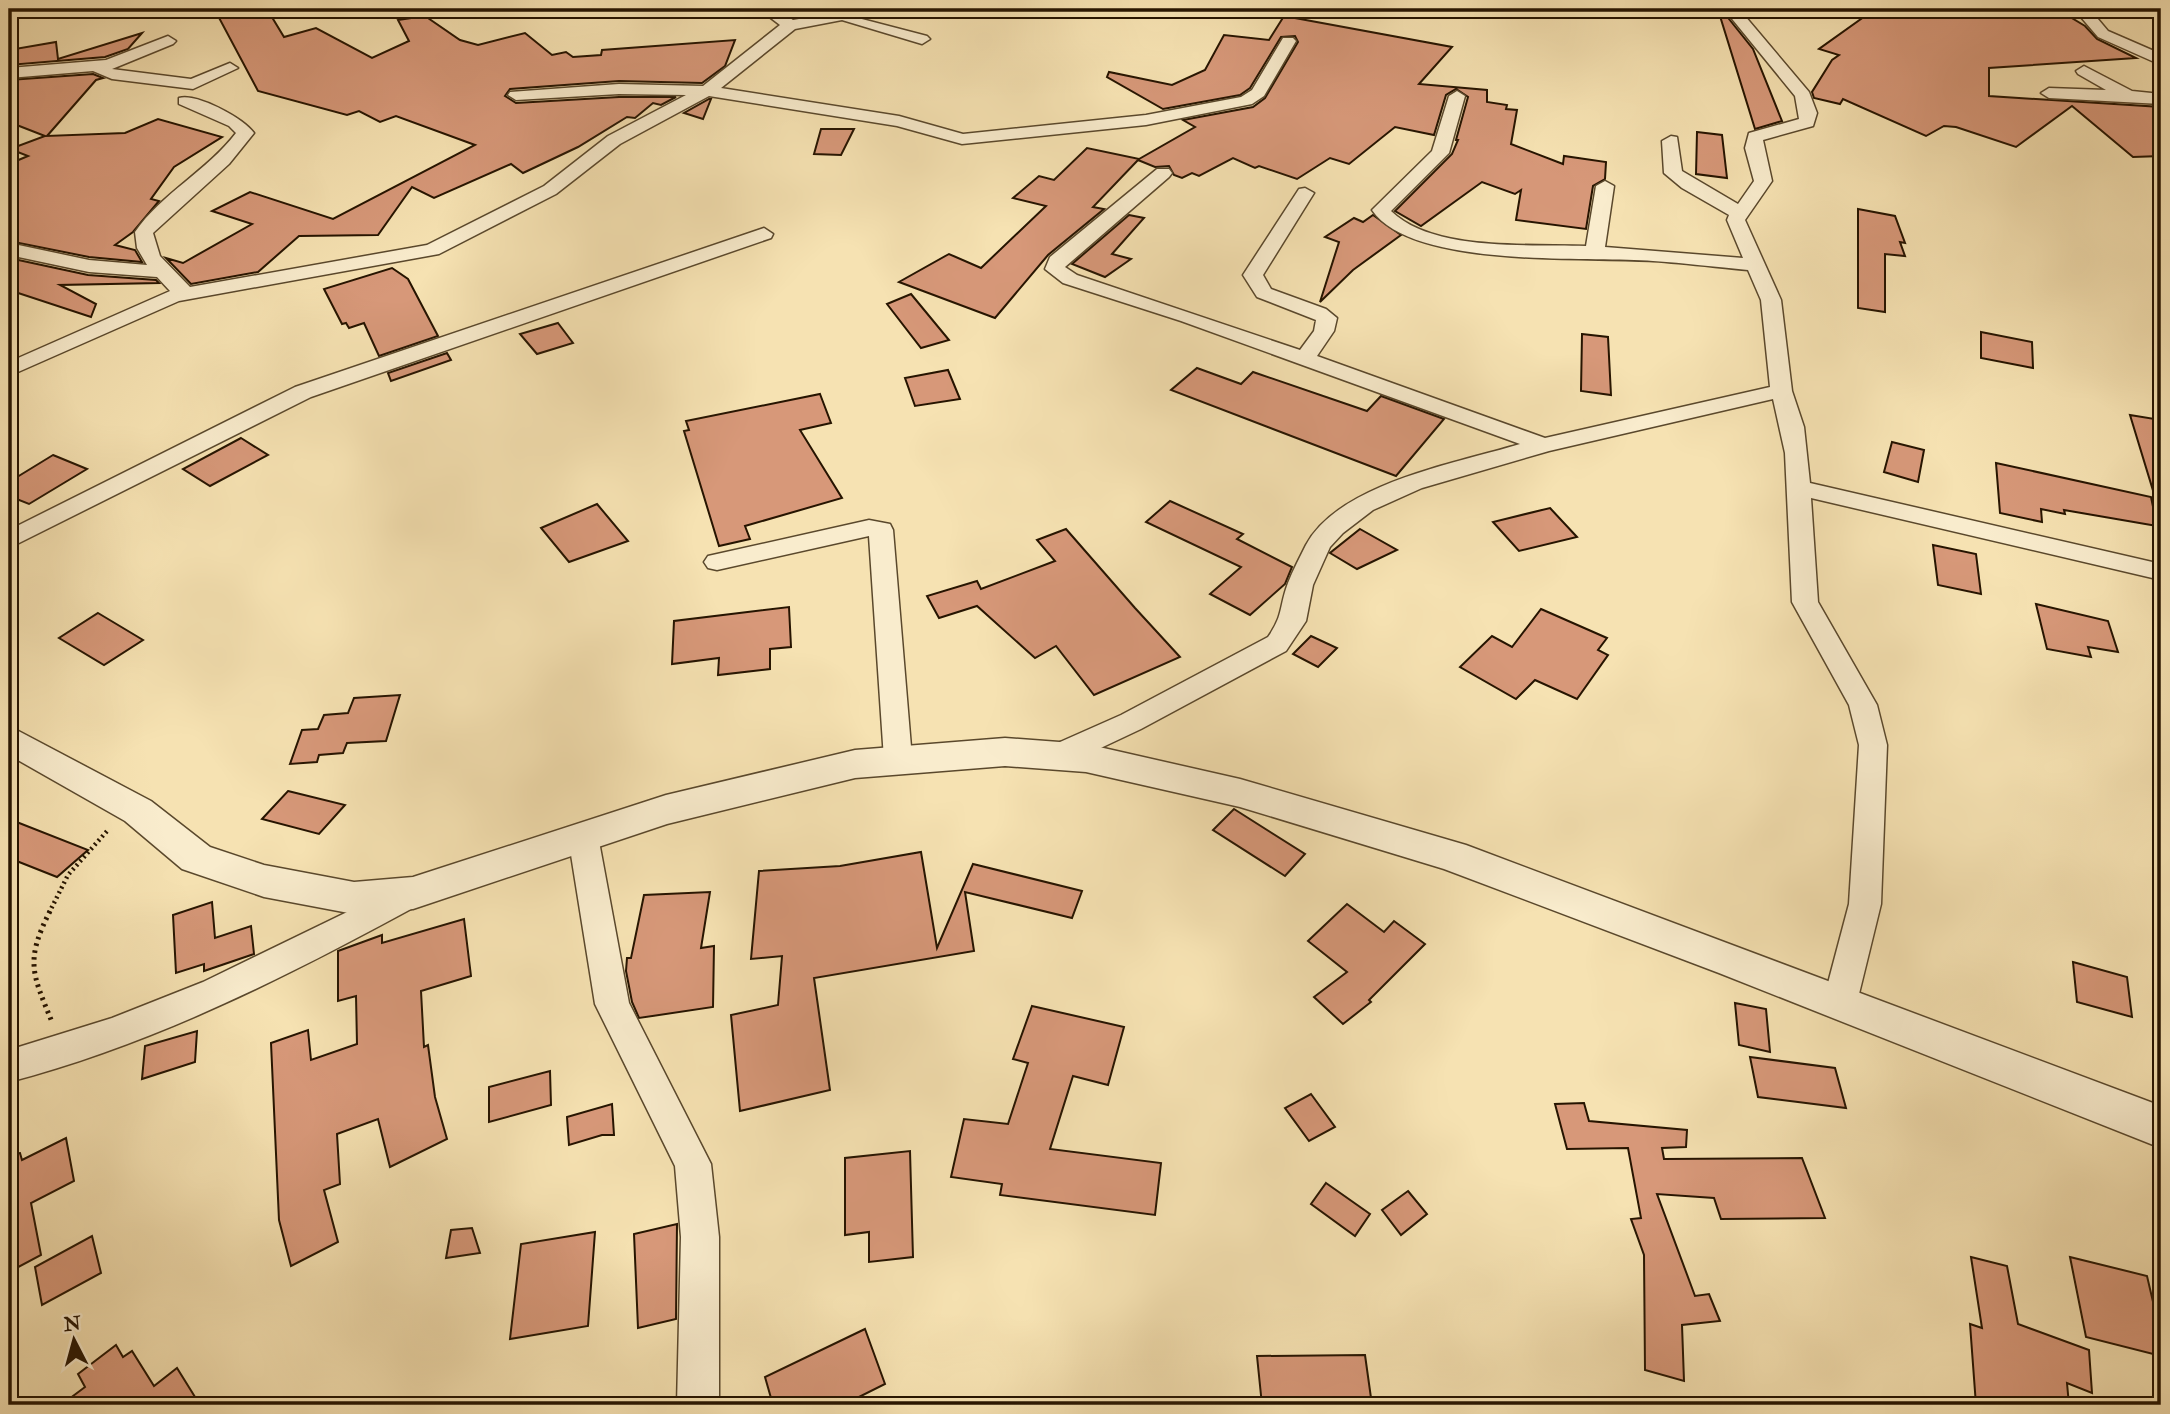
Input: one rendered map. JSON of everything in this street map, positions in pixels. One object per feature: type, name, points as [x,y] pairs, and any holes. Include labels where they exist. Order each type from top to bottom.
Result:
[{"type":"street","points":[[766,9],[790,25]]},
{"type":"street","points":[[9,370],[163,299],[184,293],[432,250],[550,190],[607,145],[706,91],[731,74],[790,25],[882,9]]},
{"type":"street","points":[[1731,9],[1803,95],[1809,113],[1807,122],[1765,131],[1755,137],[1752,144],[1763,178],[1758,192],[1738,214],[1737,225],[1771,300],[1781,391],[1793,427],[1800,488],[1805,602],[1863,705],[1873,745],[1865,905],[1856,949],[1840,1002]]},
{"type":"street","points":[[2081,9],[2103,34],[2161,60]]},
{"type":"street","points":[[2096,9],[2161,13]]},
{"type":"street","points":[[833,18],[873,25],[922,39]]},
{"type":"street","points":[[9,73],[104,66],[168,41]]},
{"type":"street","points":[[516,95],[619,89],[706,91],[899,121],[958,139],[1146,120],[1246,101],[1258,93],[1288,41]]},
{"type":"street","points":[[104,66],[101,71],[112,74],[187,84],[200,83],[230,68]]},
{"type":"street","points":[[2084,71],[2128,96]]},
{"type":"street","points":[[2049,93],[2161,99]]},
{"type":"street","points":[[1457,96],[1440,153],[1412,184],[1385,205],[1381,210],[1383,215],[1449,245],[1595,251],[1756,265]]},
{"type":"street","points":[[184,293],[164,272],[144,241],[145,232],[173,203],[207,176],[245,133],[235,122],[185,101]]},
{"type":"street","points":[[1671,141],[1673,173],[1688,185],[1723,201],[1738,214]]},
{"type":"street","points":[[1163,173],[1103,222],[1088,240],[1055,262],[1055,269],[1070,279],[1543,445]]},
{"type":"street","points":[[1595,251],[1605,186]]},
{"type":"street","points":[[1304,193],[1253,275],[1254,281],[1276,301],[1319,313],[1327,318],[1324,331],[1304,359]]},
{"type":"street","points":[[9,540],[303,392],[764,234]]},
{"type":"street","points":[[9,249],[89,267],[164,272]]},
{"type":"street","points":[[1061,754],[1131,722],[1277,644],[1293,621],[1300,585],[1319,544],[1334,527],[1364,505],[1414,483],[1543,445],[1781,391]]},
{"type":"street","points":[[1800,488],[2161,572]]},
{"type":"street","points":[[717,562],[869,528],[881,530],[890,684],[898,760]]},
{"type":"street","points":[[9,738],[129,806],[196,858],[264,881],[335,897],[379,898],[413,893]]},
{"type":"street","points":[[9,1066],[69,1050],[256,976],[413,893],[583,836],[666,810],[807,774],[898,760],[1005,752],[1061,754],[1240,793],[1452,856],[1840,1002],[2161,1127]]},
{"type":"street","points":[[583,836],[612,1004],[693,1164],[700,1237],[698,1405]]},
{"type":"path","points":[[69,1050],[52,1023],[33,975],[34,954],[42,927],[68,876],[129,806]]},
{"type":"building","points":[[224,9],[267,9],[284,37],[316,28],[372,58],[409,41],[398,20],[425,16],[460,40],[478,45],[525,33],[552,55],[566,52],[573,57],[601,55],[602,50],[735,40],[725,66],[702,83],[619,81],[510,89],[505,96],[516,103],[619,97],[676,97],[661,105],[653,103],[635,118],[627,117],[578,147],[523,173],[511,164],[434,198],[412,187],[378,235],[299,236],[258,272],[191,284],[166,258],[183,263],[252,224],[212,211],[250,192],[333,219],[475,145],[396,116],[380,122],[359,111],[347,115],[258,91],[217,14],[226,12]]},
{"type":"building","points":[[1875,9],[1893,9],[1925,17],[1926,9],[2043,9],[2027,18],[2070,17],[2085,26],[2097,39],[2136,58],[1989,68],[1989,96],[2161,107],[2161,156],[2133,157],[2072,106],[2016,147],[1956,127],[1944,126],[1926,136],[1843,99],[1840,104],[1814,98],[1812,92],[1832,60],[1839,55],[1819,49]]},
{"type":"building","points":[[1725,14],[1753,49],[1782,121],[1755,129],[1720,16]]},
{"type":"building","points":[[1284,16],[1452,47],[1419,84],[1487,90],[1487,102],[1507,105],[1506,109],[1517,110],[1511,144],[1563,164],[1564,156],[1606,162],[1605,179],[1593,186],[1586,229],[1516,220],[1521,190],[1515,194],[1482,182],[1421,226],[1395,211],[1452,154],[1468,97],[1456,89],[1446,95],[1434,135],[1395,127],[1349,164],[1330,158],[1297,179],[1259,166],[1255,168],[1233,158],[1199,176],[1192,173],[1182,178],[1174,175],[1169,166],[1155,167],[1138,160],[1093,207],[1104,209],[1048,255],[995,318],[899,282],[949,254],[981,268],[1046,206],[1013,198],[1039,176],[1054,180],[1087,148],[1139,159],[1195,127],[1183,120],[1253,107],[1265,98],[1298,42],[1295,36],[1281,37],[1250,88],[1240,95],[1163,109],[1107,77],[1109,72],[1172,85],[1205,70],[1224,35],[1269,40]]},
{"type":"building","points":[[142,33],[128,49],[105,57],[9,65],[9,50],[56,42],[58,59]]},
{"type":"building","points":[[93,74],[103,78],[96,80],[47,136],[125,133],[158,119],[222,137],[174,167],[151,199],[159,201],[133,232],[115,245],[135,250],[142,262],[89,257],[9,241],[9,164],[28,156],[10,149],[45,136],[9,122],[9,80]]},
{"type":"building","points":[[709,99],[703,119],[684,113]]},
{"type":"building","points":[[821,129],[854,129],[841,155],[814,154]]},
{"type":"building","points":[[1697,132],[1722,135],[1727,178],[1696,174]]},
{"type":"building","points":[[1858,209],[1895,216],[1905,243],[1900,242],[1905,256],[1885,254],[1885,312],[1858,308]]},
{"type":"building","points":[[1129,215],[1144,218],[1112,254],[1131,259],[1105,277],[1072,264]]},
{"type":"building","points":[[1373,215],[1401,235],[1353,270],[1320,302],[1339,242],[1325,237],[1354,218],[1363,222]]},
{"type":"building","points":[[9,258],[88,275],[156,280],[159,283],[60,285],[96,304],[91,317],[9,290]]},
{"type":"building","points":[[392,268],[408,279],[438,336],[379,356],[364,323],[349,328],[346,323],[342,324],[324,289]]},
{"type":"building","points":[[911,294],[949,340],[921,348],[887,304]]},
{"type":"building","points":[[558,323],[573,343],[537,354],[520,334]]},
{"type":"building","points":[[1981,332],[2032,342],[2033,368],[1981,358]]},
{"type":"building","points":[[1582,334],[1608,337],[1611,395],[1581,391]]},
{"type":"building","points":[[447,353],[451,360],[391,381],[388,373]]},
{"type":"building","points":[[1197,368],[1241,384],[1253,372],[1367,411],[1381,396],[1444,419],[1396,476],[1171,390]]},
{"type":"building","points":[[948,370],[960,399],[915,406],[905,378]]},
{"type":"building","points":[[820,394],[831,423],[800,430],[842,498],[745,526],[750,539],[719,546],[684,431],[689,430],[686,421]]},
{"type":"building","points":[[2130,415],[2161,420],[2161,496],[2155,497]]},
{"type":"building","points":[[241,438],[268,455],[210,486],[183,469]]},
{"type":"building","points":[[1892,442],[1924,450],[1918,482],[1884,472]]},
{"type":"building","points":[[53,455],[87,469],[29,504],[9,496],[9,482]]},
{"type":"building","points":[[1996,463],[2151,497],[2157,526],[2064,510],[2065,514],[2041,509],[2042,522],[2000,513]]},
{"type":"building","points":[[1170,501],[1243,534],[1237,539],[1292,567],[1285,584],[1250,615],[1210,594],[1241,567],[1146,522]]},
{"type":"building","points":[[597,504],[628,541],[569,562],[541,528]]},
{"type":"building","points":[[1550,508],[1577,537],[1519,551],[1493,522]]},
{"type":"building","points":[[1066,529],[1180,657],[1094,695],[1056,646],[1035,658],[977,606],[939,618],[927,596],[977,581],[981,589],[1055,561],[1037,540]]},
{"type":"building","points":[[1360,529],[1397,550],[1357,569],[1330,553]]},
{"type":"building","points":[[1933,545],[1976,554],[1981,594],[1938,585]]},
{"type":"building","points":[[2036,604],[2108,621],[2118,652],[2088,647],[2091,657],[2047,649]]},
{"type":"building","points":[[789,607],[791,647],[770,649],[770,669],[718,675],[719,658],[672,664],[674,621]]},
{"type":"building","points":[[1541,609],[1607,638],[1598,650],[1608,655],[1577,699],[1535,680],[1516,699],[1460,667],[1492,636],[1512,647]]},
{"type":"building","points":[[98,613],[143,640],[104,665],[59,638]]},
{"type":"building","points":[[1311,636],[1337,648],[1318,667],[1293,654]]},
{"type":"building","points":[[400,695],[386,741],[347,743],[343,753],[319,755],[317,762],[290,764],[302,730],[318,729],[324,715],[348,713],[354,698]]},
{"type":"building","points":[[288,791],[345,805],[319,834],[262,819]]},
{"type":"building","points":[[1234,809],[1305,854],[1285,876],[1213,830]]},
{"type":"building","points":[[9,819],[88,850],[57,877],[9,858]]},
{"type":"building","points":[[921,852],[937,948],[973,864],[1082,891],[1072,918],[965,892],[974,951],[814,978],[830,1090],[740,1111],[731,1015],[778,1005],[782,956],[751,959],[759,871],[840,866]]},
{"type":"building","points":[[710,892],[701,948],[714,946],[713,1007],[639,1018],[632,1002],[626,971],[644,895]]},
{"type":"building","points":[[212,902],[215,938],[251,926],[254,954],[204,971],[204,964],[176,973],[173,915]]},
{"type":"building","points":[[1347,904],[1384,932],[1394,921],[1425,944],[1369,1000],[1371,1002],[1343,1024],[1314,997],[1347,972],[1308,941]]},
{"type":"building","points":[[464,919],[471,976],[421,991],[424,1047],[428,1045],[435,1097],[447,1139],[390,1167],[378,1119],[337,1134],[340,1184],[324,1190],[338,1242],[291,1266],[279,1220],[271,1043],[308,1030],[311,1060],[357,1044],[356,996],[338,1001],[338,951],[382,935],[382,943]]},
{"type":"building","points":[[2073,962],[2127,977],[2132,1017],[2077,1002]]},
{"type":"building","points":[[1735,1003],[1766,1009],[1770,1052],[1739,1045]]},
{"type":"building","points":[[1032,1006],[1124,1027],[1108,1085],[1073,1076],[1050,1149],[1161,1163],[1155,1215],[1000,1195],[1002,1184],[951,1177],[964,1119],[1008,1124],[1028,1063],[1013,1059]]},
{"type":"building","points":[[197,1031],[195,1062],[142,1079],[145,1046]]},
{"type":"building","points":[[1750,1057],[1835,1068],[1846,1108],[1758,1097]]},
{"type":"building","points":[[550,1071],[551,1105],[489,1122],[489,1087]]},
{"type":"building","points":[[1311,1094],[1335,1127],[1309,1141],[1285,1108]]},
{"type":"building","points":[[1584,1103],[1589,1121],[1687,1130],[1686,1147],[1662,1148],[1664,1159],[1802,1158],[1825,1218],[1721,1219],[1714,1198],[1657,1194],[1695,1296],[1709,1294],[1720,1321],[1682,1325],[1684,1381],[1645,1370],[1644,1255],[1631,1219],[1641,1218],[1628,1148],[1567,1149],[1555,1104]]},
{"type":"building","points":[[612,1104],[614,1135],[602,1135],[569,1145],[567,1117]]},
{"type":"building","points":[[66,1138],[74,1181],[31,1203],[41,1255],[9,1272],[9,1154],[20,1153],[22,1160]]},
{"type":"building","points":[[910,1151],[913,1257],[869,1262],[869,1232],[845,1235],[845,1158]]},
{"type":"building","points":[[1326,1183],[1370,1214],[1355,1236],[1311,1204]]},
{"type":"building","points":[[1408,1191],[1427,1214],[1401,1235],[1382,1210]]},
{"type":"building","points":[[677,1224],[676,1319],[638,1328],[634,1234]]},
{"type":"building","points":[[472,1228],[480,1253],[446,1258],[451,1230]]},
{"type":"building","points":[[595,1232],[588,1326],[510,1339],[521,1244]]},
{"type":"building","points":[[92,1236],[101,1273],[42,1305],[35,1267]]},
{"type":"building","points":[[1971,1257],[2007,1266],[2018,1324],[2089,1350],[2092,1393],[2067,1383],[2069,1405],[1976,1405],[1970,1324],[1982,1328]]},
{"type":"building","points":[[2070,1257],[2147,1276],[2161,1336],[2161,1356],[2086,1337]]},
{"type":"building","points":[[865,1329],[885,1384],[843,1405],[773,1405],[765,1377]]},
{"type":"building","points":[[116,1345],[123,1357],[132,1351],[154,1386],[177,1368],[200,1405],[61,1405],[85,1387],[78,1374]]},
{"type":"building","points":[[1365,1355],[1372,1405],[1262,1405],[1257,1356]]}]
